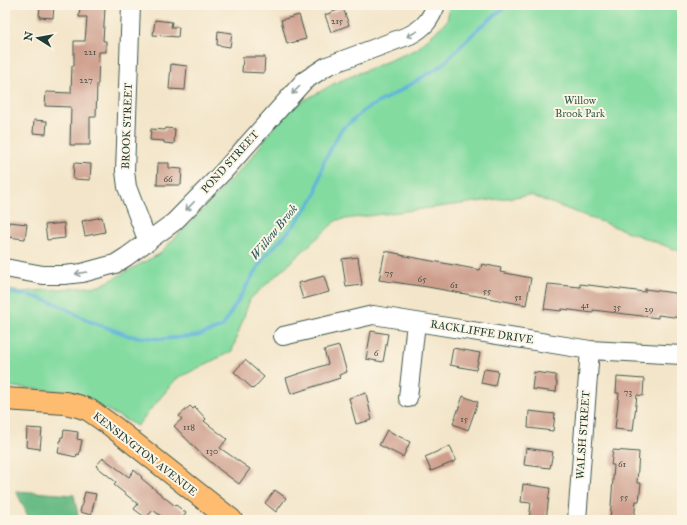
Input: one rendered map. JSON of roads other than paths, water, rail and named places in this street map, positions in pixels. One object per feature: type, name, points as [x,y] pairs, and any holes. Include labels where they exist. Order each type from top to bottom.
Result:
[{"type":"main road","name":"KENSINGTON AVENUE","points":[[5,399],[65,403],[88,410],[112,426],[219,516]]},
{"type":"street","name":"BROOK STREET","points":[[131,5],[125,171],[127,187],[148,242]]},
{"type":"street","name":"POND STREET","points":[[5,268],[43,275],[64,275],[82,273],[114,264],[148,242],[174,222],[223,172],[304,81],[327,66],[410,35],[422,28],[430,18],[436,5]]},
{"type":"street","name":"RACKLIFFE DRIVE","points":[[283,336],[373,316],[590,350],[682,355]]},
{"type":"street","points":[[408,398],[416,322]]},
{"type":"street","name":"WALSH STREET","points":[[577,520],[590,350]]},
{"type":"waterway","name":"Willow Brook","points":[[5,293],[29,295],[57,304],[87,320],[130,336],[162,339],[197,336],[222,327],[264,257],[292,228],[315,196],[324,161],[341,130],[366,109],[441,66],[480,27],[508,5]]},
{"type":"park label","name":"Willow Brook Park","points":[[580,106]]}]
